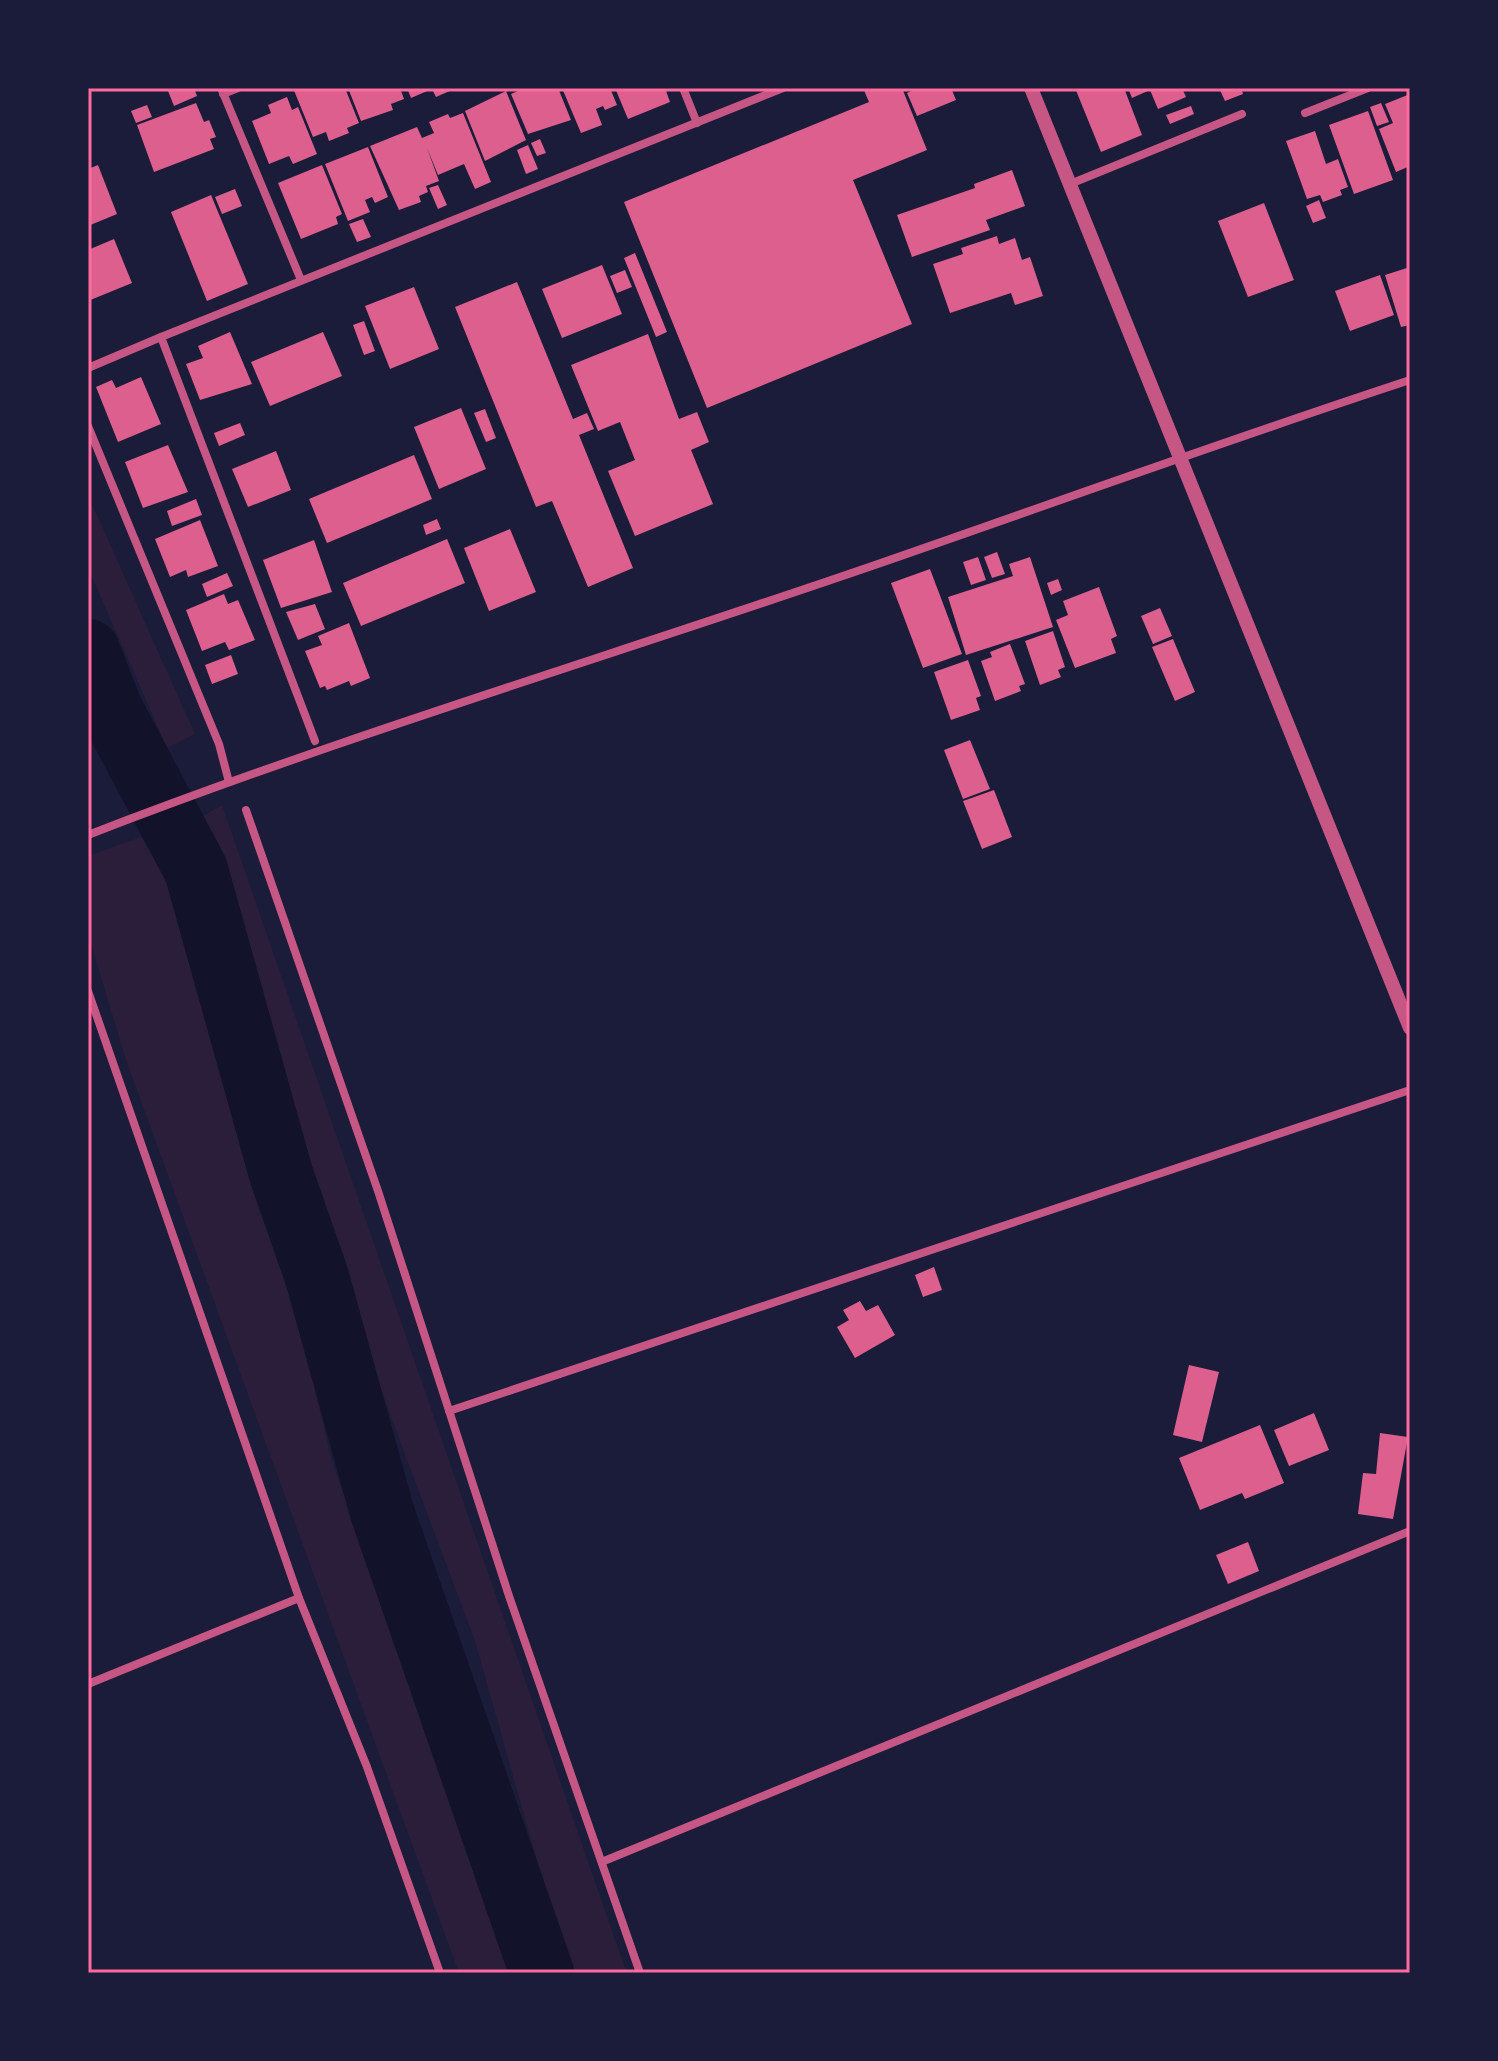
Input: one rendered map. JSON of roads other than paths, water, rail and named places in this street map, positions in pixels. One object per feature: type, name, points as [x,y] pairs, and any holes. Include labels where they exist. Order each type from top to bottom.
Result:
[{"type":"street","points":[[238,88],[222,91],[301,280]]},
{"type":"street","points":[[683,88],[697,123]]},
{"type":"street","points":[[88,368],[783,88]]},
{"type":"street","points":[[1031,88],[1410,1028]]},
{"type":"street","points":[[1305,113],[1368,88]]},
{"type":"street","points":[[1070,184],[1242,114]]},
{"type":"street","points":[[161,337],[315,741]]},
{"type":"street","points":[[88,835],[218,784],[572,663],[870,566],[1178,456],[1410,380]]},
{"type":"street","points":[[88,426],[219,744],[229,782]]},
{"type":"street","points":[[246,810],[378,1191],[482,1503],[509,1596],[604,1861],[640,1973]]},
{"type":"street","points":[[88,991],[299,1598],[367,1767],[440,1973]]},
{"type":"street","points":[[449,1411],[1410,1090]]},
{"type":"street","points":[[604,1861],[1410,1531]]},
{"type":"street","points":[[88,1684],[299,1598]]},
{"type":"waterway","points":[[88,651],[111,710],[196,870],[281,1174],[317,1277],[382,1512],[542,1973]]}]
